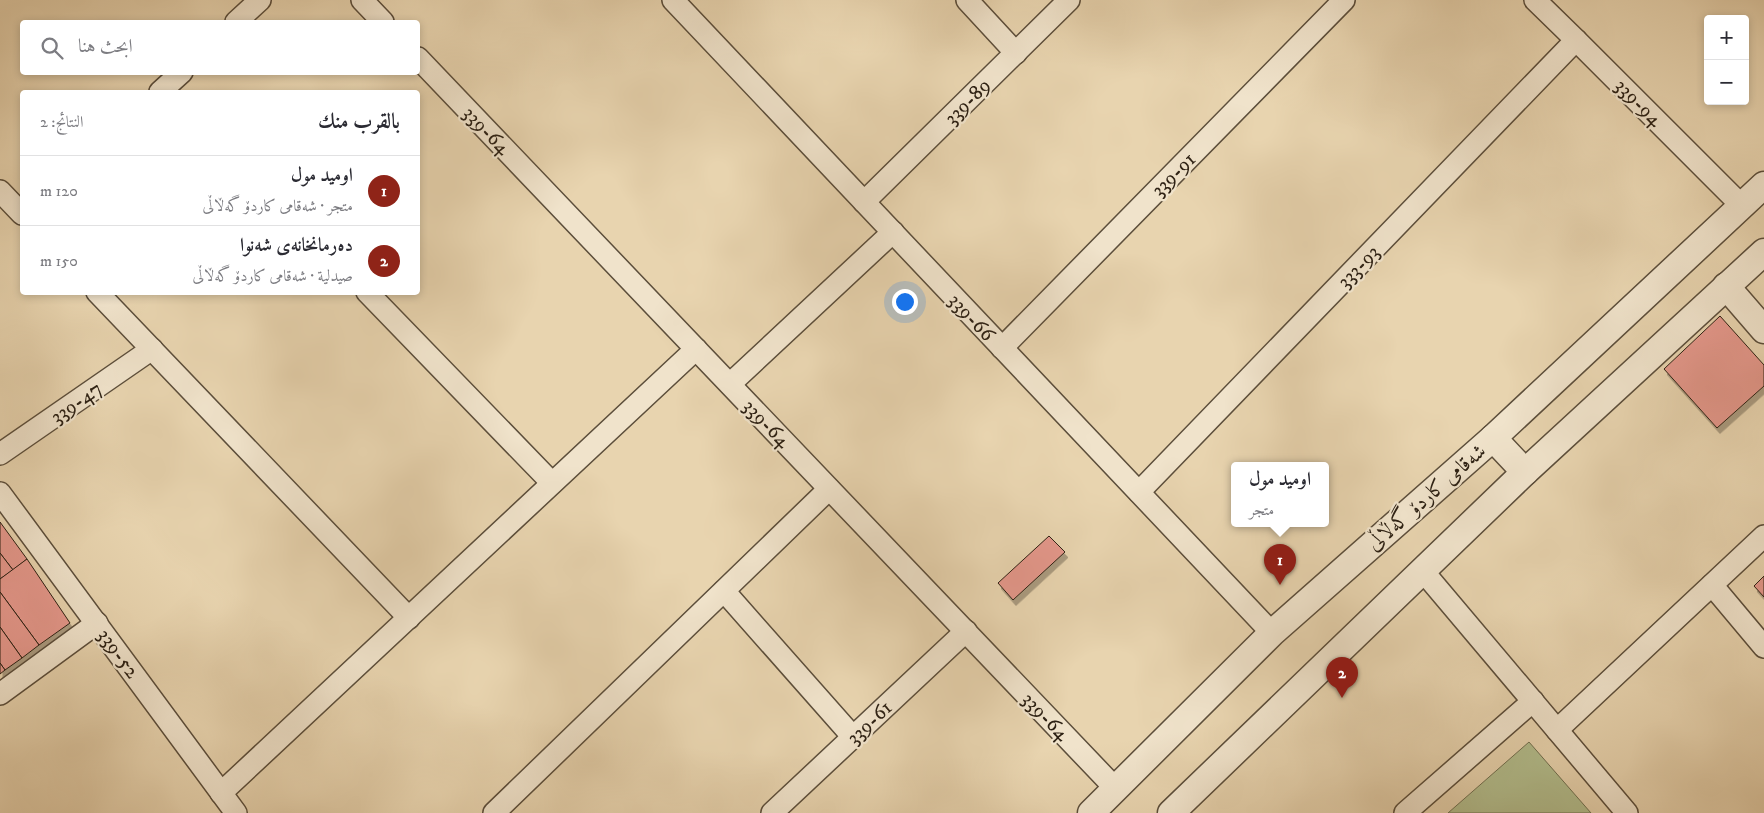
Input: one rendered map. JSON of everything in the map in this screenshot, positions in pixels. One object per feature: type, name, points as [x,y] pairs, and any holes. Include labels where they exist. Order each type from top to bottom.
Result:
[{"type":"street","points":[[238,20],[260,0]]},
{"type":"street","points":[[362,0],[381,20]]},
{"type":"street","name":"339-66","points":[[673,0],[1272,634]]},
{"type":"street","points":[[967,0],[1016,53]]},
{"type":"street","name":"339-89","points":[[864,202],[1069,0]]},
{"type":"street","name":"339-91","points":[[1002,348],[1344,0]]},
{"type":"street","name":"339-94","points":[[1534,0],[1742,205]]},
{"type":"street","name":"333-93","points":[[1139,492],[1576,40]]},
{"type":"street","name":"339-64","points":[[420,60],[1116,788]]},
{"type":"street","name":"شەقامی کاردۆ گەڵاڵی","points":[[1090,813],[1272,634],[1493,438],[1764,185]]},
{"type":"street","points":[[0,191],[20,212]]},
{"type":"street","points":[[730,384],[892,232]]},
{"type":"street","points":[[1171,813],[1525,472],[1764,252]]},
{"type":"street","points":[[1726,286],[1764,330]]},
{"type":"street","points":[[100,295],[409,618]]},
{"type":"street","points":[[370,295],[552,484]]},
{"type":"street","name":"339-47","points":[[0,454],[152,349]]},
{"type":"street","points":[[221,793],[696,349]]},
{"type":"street","points":[[1493,438],[1525,472]]},
{"type":"street","points":[[494,813],[829,489]]},
{"type":"street","name":"339-52","points":[[0,493],[236,813]]},
{"type":"street","points":[[1557,730],[1764,536]]},
{"type":"street","points":[[1422,570],[1627,813]]},
{"type":"street","points":[[1712,585],[1764,647]]},
{"type":"street","points":[[724,591],[853,737]]},
{"type":"street","points":[[0,694],[97,623]]},
{"type":"street","name":"339-61","points":[[772,813],[966,631]]},
{"type":"street","points":[[1405,813],[1533,701]]},
{"type":"green space","points":[[1529,742],[1591,813],[1448,813]]},
{"type":"building","points":[[1720,316],[1764,365],[1764,386],[1717,428],[1664,369]]},
{"type":"building","points":[[0,522],[27,559],[13,570],[0,553]]},
{"type":"building","points":[[1049,536],[1065,552],[1013,600],[998,583]]},
{"type":"building","points":[[0,553],[13,570],[0,579]]},
{"type":"building","points":[[27,559],[70,623],[39,645],[0,592],[0,579]]},
{"type":"building","points":[[1764,576],[1764,597],[1754,586]]},
{"type":"building","points":[[0,592],[39,645],[22,658],[0,627]]},
{"type":"building","points":[[0,627],[22,658],[5,670],[0,663]]},
{"type":"building","points":[[0,663],[5,670],[0,674]]},
{"type":"place","name":"اوميد مول","points":[[1280,585]]},
{"type":"place","name":"دەرمانخانەی شەنوا","points":[[1342,698]]}]
